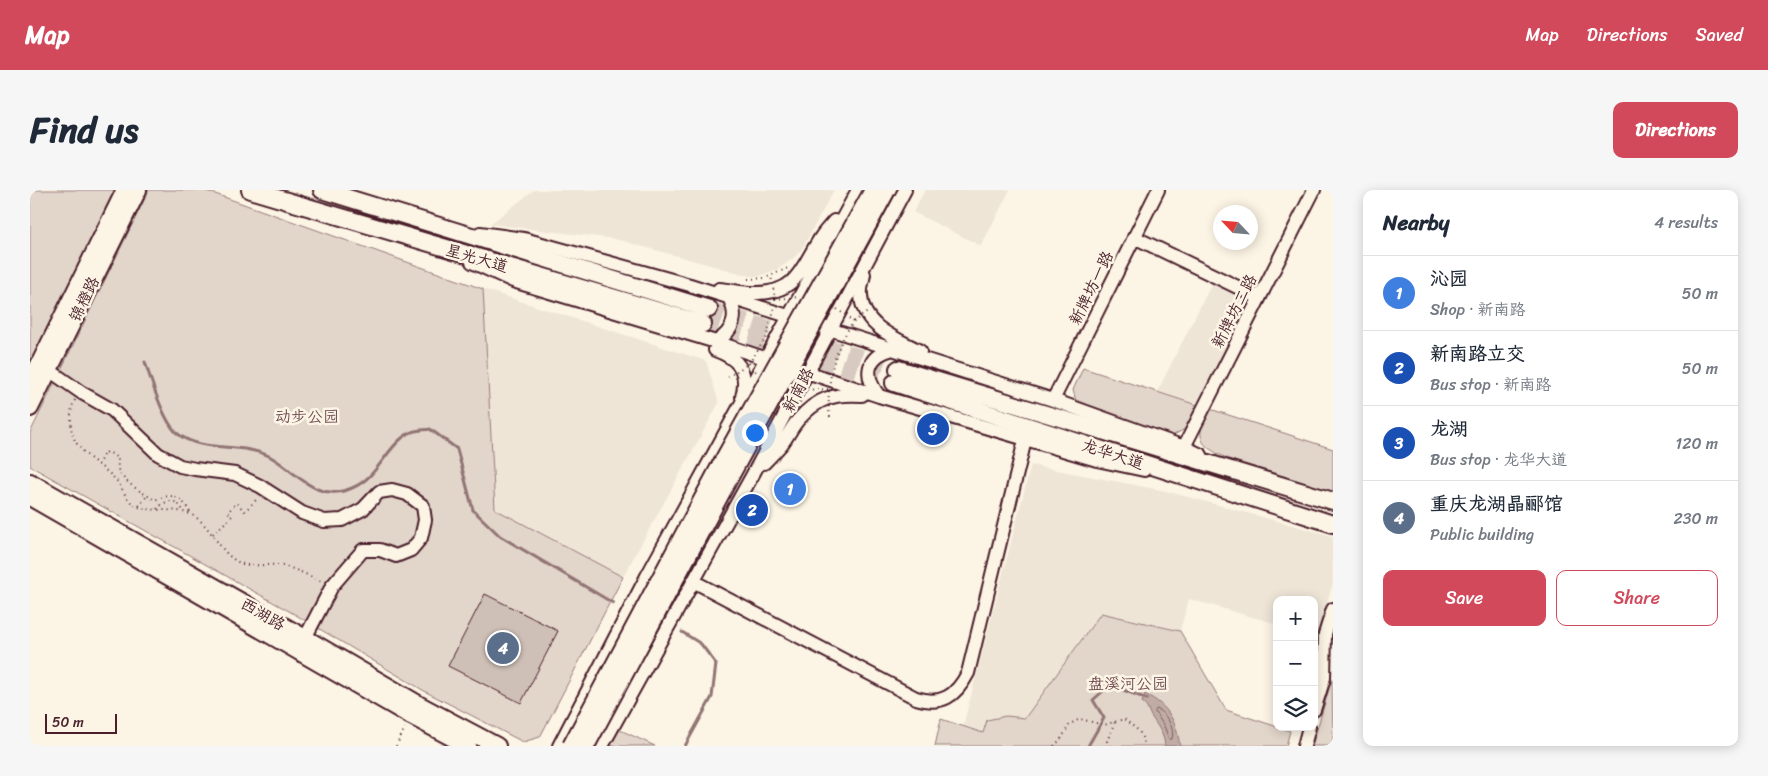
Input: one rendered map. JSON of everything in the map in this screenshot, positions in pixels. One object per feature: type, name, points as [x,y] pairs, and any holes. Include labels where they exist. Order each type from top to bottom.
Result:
[{"type":"main road","name":"锦橙路","points":[[30,382],[125,190]]},
{"type":"main road","name":"锦橙路","points":[[30,408],[138,190]]},
{"type":"main road","name":"星光大道","points":[[250,190],[703,324]]},
{"type":"main road","name":"星光大道","points":[[322,190],[710,309]]},
{"type":"main road","name":"新南路","points":[[571,746],[720,466],[873,190]]},
{"type":"main road","name":"新南路","points":[[586,746],[727,482],[887,190]]},
{"type":"main road","name":"龙华大道","points":[[1333,501],[896,376],[1202,482],[1333,524]]},
{"type":"main road","name":"西湖路","points":[[30,482],[302,644],[411,716],[468,746]]},
{"type":"main road","name":"西湖路","points":[[30,497],[302,644],[497,746]]},
{"type":"street","name":"新南路","points":[[602,746],[752,476],[905,190]]},
{"type":"street","name":"新牌坊一路","points":[[1053,400],[1158,190]]},
{"type":"street","name":"新牌坊二路","points":[[1184,447],[1258,297],[1314,190]]},
{"type":"street","points":[[690,285],[756,293],[769,292],[784,287],[797,278],[822,236],[855,195]]},
{"type":"street","points":[[559,746],[647,576],[855,195]]},
{"type":"street","points":[[446,228],[524,239],[690,285],[1053,400],[1184,447],[1240,473]]},
{"type":"street","points":[[1134,237],[1258,297]]},
{"type":"street","points":[[440,247],[513,281],[716,342],[879,396],[1097,460],[1202,482]]},
{"type":"street","points":[[866,263],[860,294],[862,306],[874,325],[949,366]]},
{"type":"street","points":[[716,342],[726,336],[732,327],[734,307],[729,298]]},
{"type":"street","points":[[667,328],[697,343],[729,355],[736,361],[744,380],[744,389],[736,414]]},
{"type":"street","points":[[879,396],[869,380],[869,370],[876,356],[893,348]]},
{"type":"street","points":[[49,370],[112,410],[158,454],[180,466],[235,474],[266,490],[302,513],[324,521],[342,520],[362,509],[379,492],[392,490],[407,494],[423,506],[425,520],[421,538],[411,550],[396,556],[380,550],[363,550],[332,586],[302,644]]},
{"type":"street","points":[[752,476],[781,445],[798,421],[810,408],[823,399],[849,394],[879,396]]},
{"type":"street","points":[[693,581],[916,698],[929,702],[941,700],[962,686],[968,673],[1026,440]]},
{"type":"street","points":[[1318,697],[1324,678],[1325,634],[1333,609]]},
{"type":"street","points":[[1304,746],[1309,731]]},
{"type":"path","points":[[748,279],[771,276],[789,268]]},
{"type":"path","points":[[728,377],[749,363],[766,338],[775,299],[771,276]]},
{"type":"path","points":[[830,417],[828,389],[835,361],[854,322],[869,311]]},
{"type":"path","points":[[730,369],[735,378]]},
{"type":"path","points":[[78,390],[71,407],[71,428],[77,446],[116,480],[133,504],[190,514],[205,524],[230,557],[244,564],[280,565],[332,586]]},
{"type":"path","points":[[829,409],[837,407]]},
{"type":"path","points":[[98,465],[103,455],[107,452],[112,454],[118,459],[118,470],[128,481],[155,500],[168,495],[176,496],[185,503],[190,514]]},
{"type":"path","points":[[213,534],[232,516],[228,512],[236,503],[245,511],[266,490]]},
{"type":"path","points":[[139,506],[148,496]]},
{"type":"path","points":[[157,509],[164,502],[172,501],[179,504],[184,513]]},
{"type":"path","points":[[396,746],[411,716]]},
{"type":"path","points":[[1054,746],[1061,740],[1070,724],[1080,719],[1104,725],[1124,719],[1139,730],[1146,746]]},
{"type":"path","points":[[1110,746],[1107,741],[1115,722]]},
{"type":"shaded area","points":[[534,190],[834,190],[802,249],[794,258],[778,269],[760,276],[750,276],[615,239],[490,224]]},
{"type":"shaded area","points":[[925,190],[1010,190],[981,246],[913,212]]},
{"type":"shaded area","points":[[1212,283],[1240,296],[1245,310],[1197,405],[1157,392]]},
{"type":"shaded area","points":[[483,289],[706,361],[719,403],[623,577],[495,509]]},
{"type":"shaded area","points":[[1031,465],[1166,491],[1333,536],[1333,584],[1318,630],[1318,596],[1273,596],[1273,623],[1189,599],[1180,631],[1101,613],[1025,718],[1006,716],[984,733],[963,726]]},
{"type":"green space","points":[[30,190],[115,190],[30,365]]},
{"type":"green space","name":"动步公园","points":[[149,190],[204,190],[483,289],[495,509],[623,577],[540,737],[523,742],[426,692],[296,615],[30,466],[30,433]]},
{"type":"green space","points":[[1083,368],[1197,405],[1185,429],[1172,436],[1076,401],[1073,390]]},
{"type":"green space","points":[[1210,409],[1333,449],[1333,493],[1242,464],[1210,449],[1203,442],[1201,434],[1202,426]]},
{"type":"green space","name":"盘溪河公园","points":[[1101,613],[1180,631],[1226,710],[1273,725],[1273,731],[1290,731],[1286,746],[935,746],[941,719],[983,733],[987,720],[1006,716],[1025,718]]},
{"type":"green space","points":[[1332,679],[1333,746],[1312,746]]},
{"type":"green space","points":[[618,729],[655,746],[610,746]]},
{"type":"water","points":[[1145,694],[1166,709],[1176,729],[1180,746],[1165,746],[1161,732],[1142,702]]},
{"type":"building","points":[[485,594],[558,631],[521,703],[448,666]]},
{"type":"waterway","points":[[145,362],[163,411],[178,434],[188,440],[210,446],[246,449],[269,456],[307,484],[327,492],[339,492],[360,484],[373,472],[402,438],[414,431],[430,429],[457,449],[473,510],[500,536],[613,603]]},
{"type":"waterway","points":[[682,632],[701,644],[716,664],[712,697],[685,746]]},
{"type":"waterway","points":[[1088,746],[1104,718],[1093,700],[1110,685],[1147,699]]},
{"type":"tunnel","points":[[709,309],[898,369]]},
{"type":"tunnel","points":[[703,324],[894,383]]},
{"type":"place","name":"龙湖","points":[[933,429]]},
{"type":"place","name":"沁园","points":[[790,489]]},
{"type":"place","name":"新南路立交","points":[[752,510]]},
{"type":"place","name":"重庆龙湖晶郦馆","points":[[503,648]]}]
